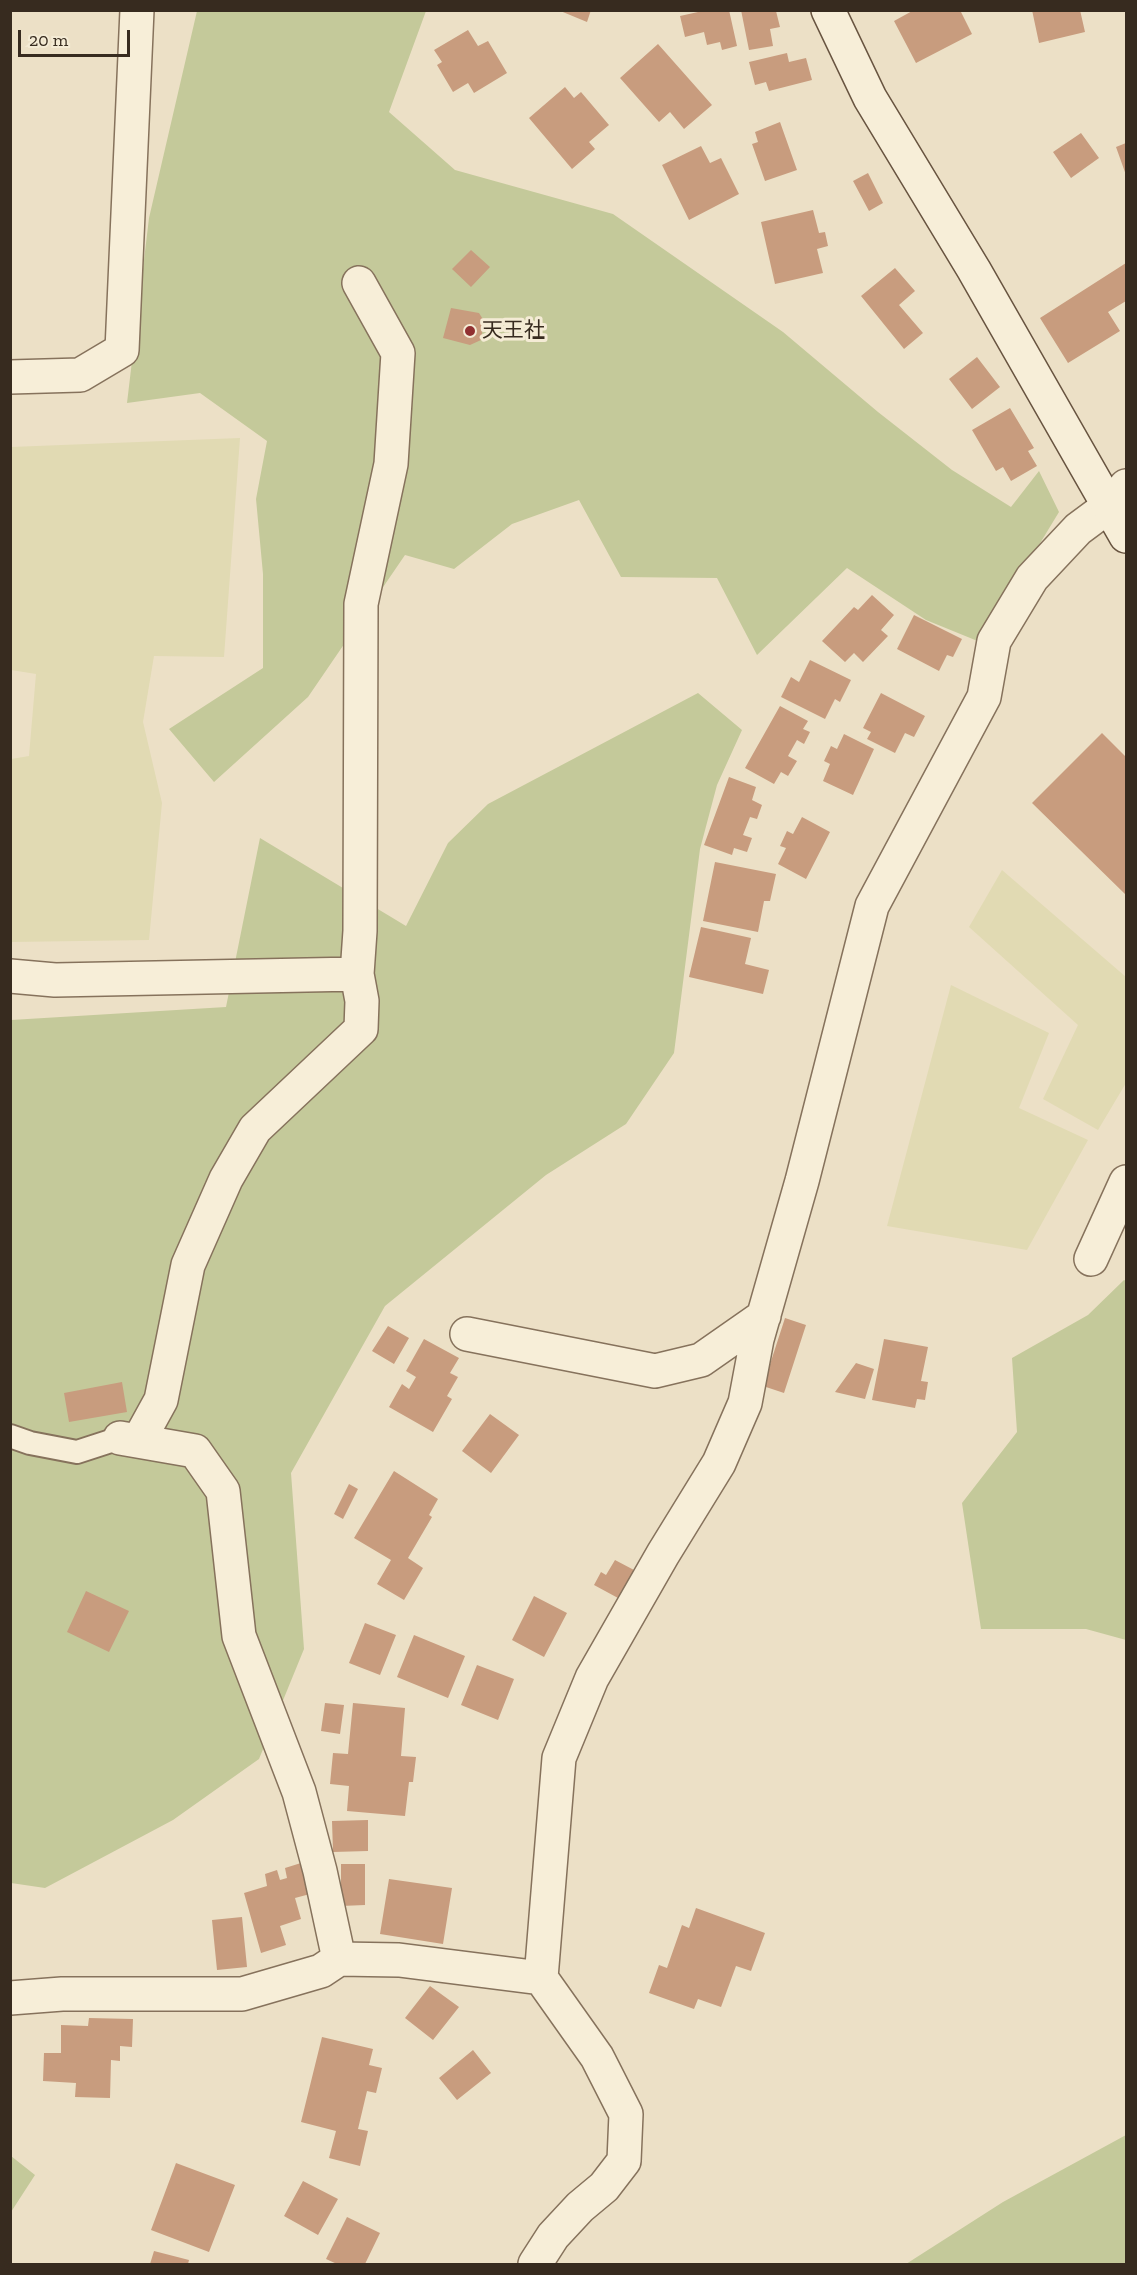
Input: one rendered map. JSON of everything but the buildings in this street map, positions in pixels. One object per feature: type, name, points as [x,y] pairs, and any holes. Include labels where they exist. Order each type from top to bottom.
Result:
[{"type":"street","points":[[10,377],[80,375],[122,350],[137,10]]},
{"type":"street","points":[[828,10],[870,98],[974,270],[1118,496],[1126,536]]},
{"type":"street","points":[[339,1959],[320,1871],[299,1792],[238,1636],[223,1491],[195,1451],[130,1439],[160,1400],[188,1265],[226,1179],[255,1129],[361,1029],[362,1001],[357,974],[360,931],[361,604],[391,464],[398,353],[359,283]]},
{"type":"street","points":[[535,2265],[553,2236],[580,2207],[604,2187],[624,2161],[626,2115],[597,2057],[541,1978],[559,1758],[592,1678],[663,1554],[719,1463],[745,1403],[764,1316],[802,1181],[872,906],[984,697],[994,641],[1032,578],[1078,529],[1118,496]]},
{"type":"street","points":[[10,976],[55,980],[357,974]]},
{"type":"street","points":[[1091,1259],[1126,1182]]},
{"type":"street","points":[[467,1334],[656,1371],[700,1360],[764,1316]]},
{"type":"street","points":[[10,1998],[62,1994],[242,1994],[321,1971],[339,1959],[399,1960],[541,1978]]},
{"type":"lane","points":[[10,1436],[30,1443],[77,1452],[130,1439]]},
{"type":"shaded area","points":[[240,438],[224,657],[154,656],[143,722],[162,803],[149,940],[11,942],[11,759],[29,756],[36,674],[11,670],[11,447]]},
{"type":"shaded area","points":[[1002,870],[1126,977],[1126,1083],[1098,1130],[1043,1099],[1078,1025],[969,927]]},
{"type":"shaded area","points":[[951,985],[1049,1033],[1019,1108],[1088,1140],[1027,1250],[887,1226]]},
{"type":"green space","points":[[197,11],[426,11],[389,112],[455,170],[613,214],[783,332],[878,412],[952,470],[1011,507],[1039,471],[1059,512],[980,642],[926,620],[847,568],[757,655],[717,578],[621,577],[579,500],[512,524],[454,569],[405,555],[308,697],[214,782],[169,729],[263,668],[263,574],[256,499],[267,441],[200,393],[127,403],[149,218]]},
{"type":"green space","points":[[698,693],[742,730],[717,785],[700,849],[674,1053],[626,1124],[546,1175],[385,1306],[291,1473],[304,1649],[259,1759],[173,1820],[45,1888],[11,1883],[11,1020],[226,1007],[260,838],[406,926],[448,843],[488,804]]},
{"type":"green space","points":[[1124,1280],[1126,1281],[1126,1640],[1086,1629],[981,1629],[962,1503],[1017,1432],[1012,1358],[1088,1315]]},
{"type":"green space","points":[[1126,2135],[1126,2264],[906,2264],[1003,2202]]},
{"type":"green space","points":[[11,2156],[35,2175],[11,2212]]},
{"type":"place","name":"天王社","points":[[470,331]]}]
